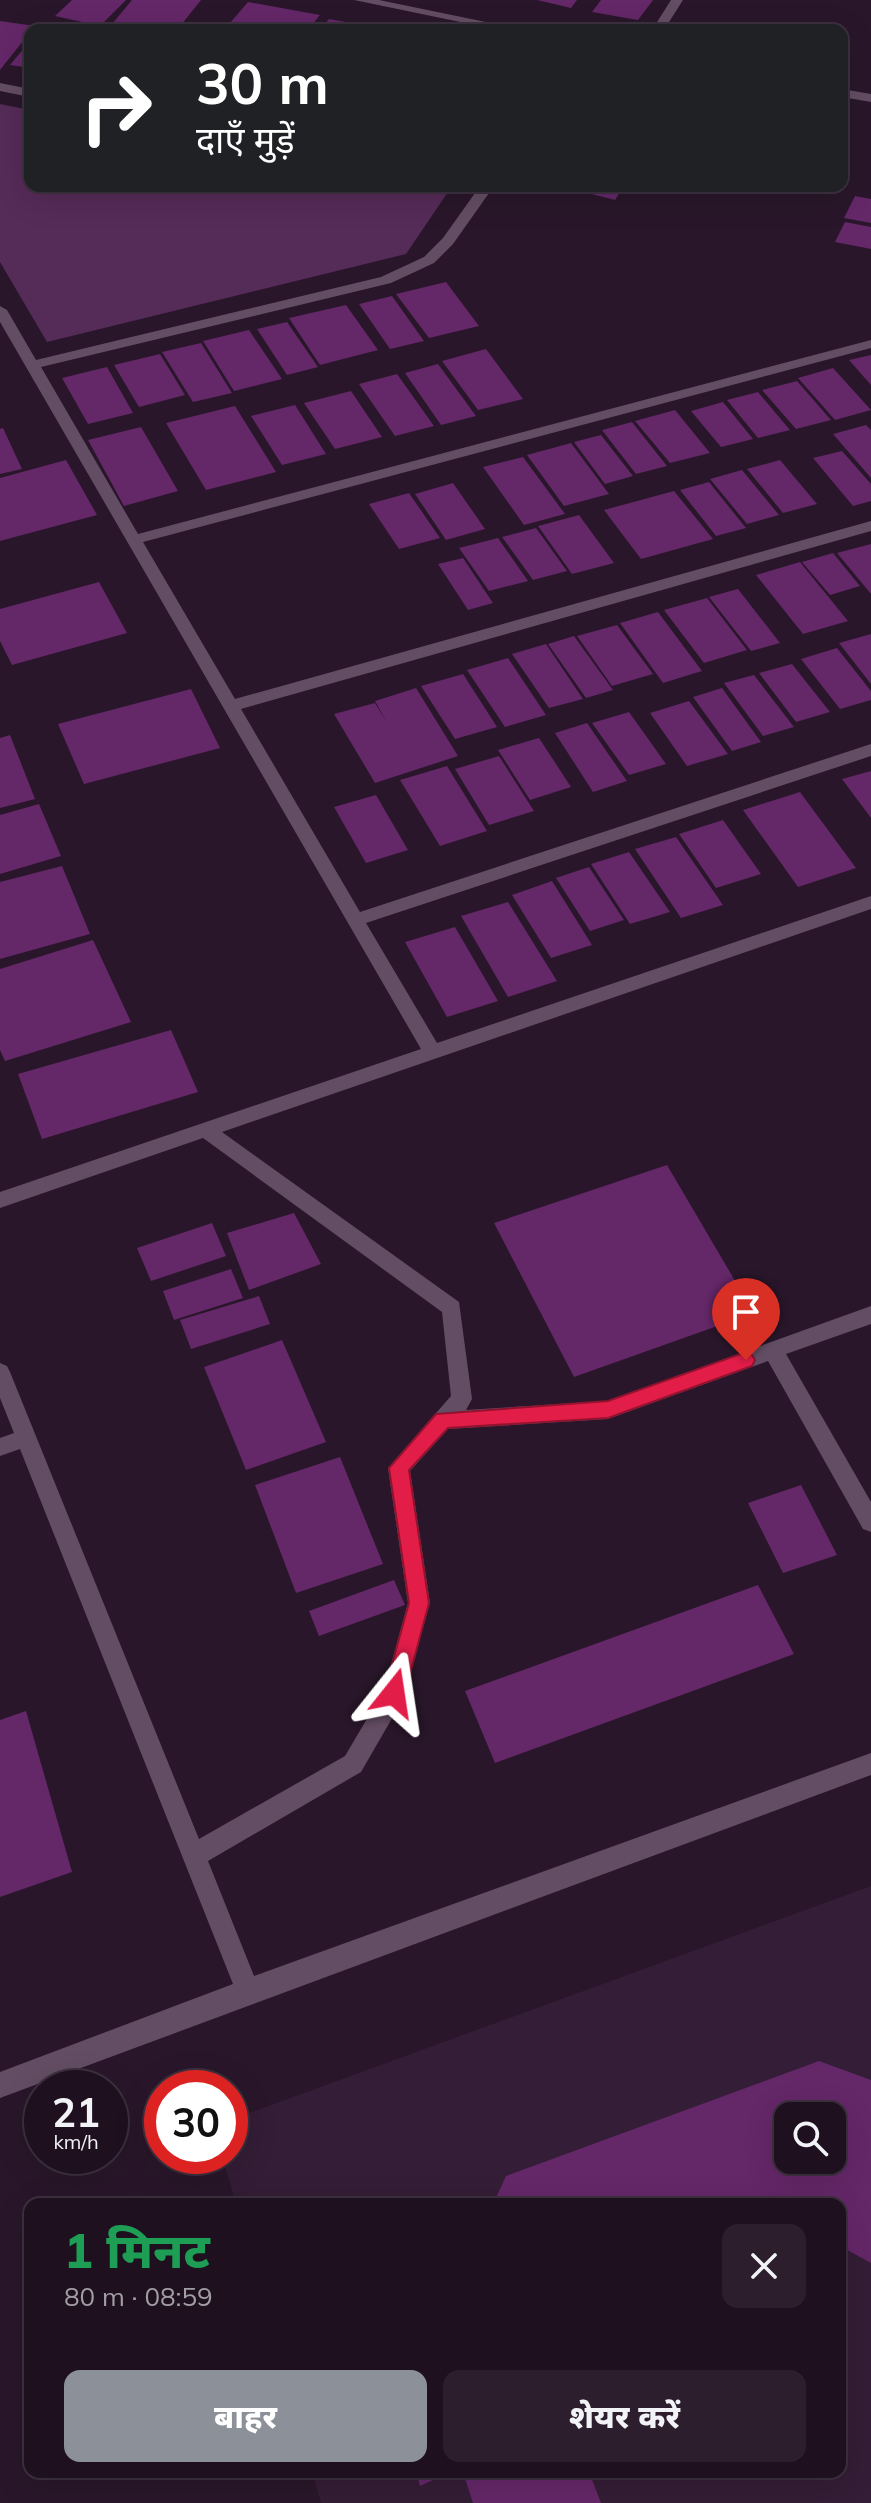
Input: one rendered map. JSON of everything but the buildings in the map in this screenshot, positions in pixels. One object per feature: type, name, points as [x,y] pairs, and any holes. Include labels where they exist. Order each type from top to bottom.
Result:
[{"type":"street","points":[[360,0],[486,24]]},
{"type":"street","points":[[662,24],[677,0]]},
{"type":"street","points":[[0,87],[24,92]]},
{"type":"street","points":[[848,94],[871,98]]},
{"type":"street","points":[[32,365],[386,280],[429,260],[448,241],[480,192]]},
{"type":"street","points":[[0,310],[431,1050]]},
{"type":"street","points":[[134,540],[871,344]]},
{"type":"street","points":[[230,706],[871,526]]},
{"type":"street","points":[[355,920],[871,750]]},
{"type":"street","points":[[0,1200],[431,1050],[871,902]]},
{"type":"street","points":[[193,1856],[353,1764],[367,1741],[394,1693],[419,1603],[399,1468],[462,1399],[452,1308],[204,1129]]},
{"type":"street","points":[[443,1420],[608,1410],[871,1315]]},
{"type":"street","points":[[773,1350],[871,1522]]},
{"type":"street","points":[[0,1372],[248,1991]]},
{"type":"street","points":[[0,1447],[27,1438]]},
{"type":"street","points":[[0,2085],[248,1991],[871,1764]]},
{"type":"shaded area","points":[[0,104],[24,109],[24,192],[448,192],[406,254],[47,342],[0,262]]},
{"type":"shaded area","points":[[871,1886],[871,2503],[321,2503],[314,2478],[846,2478],[846,2198],[234,2198],[227,2174],[248,2174],[248,2113]]},
{"type":"route","points":[[394,1693],[419,1603],[399,1468],[443,1420],[608,1410],[746,1360]]}]
